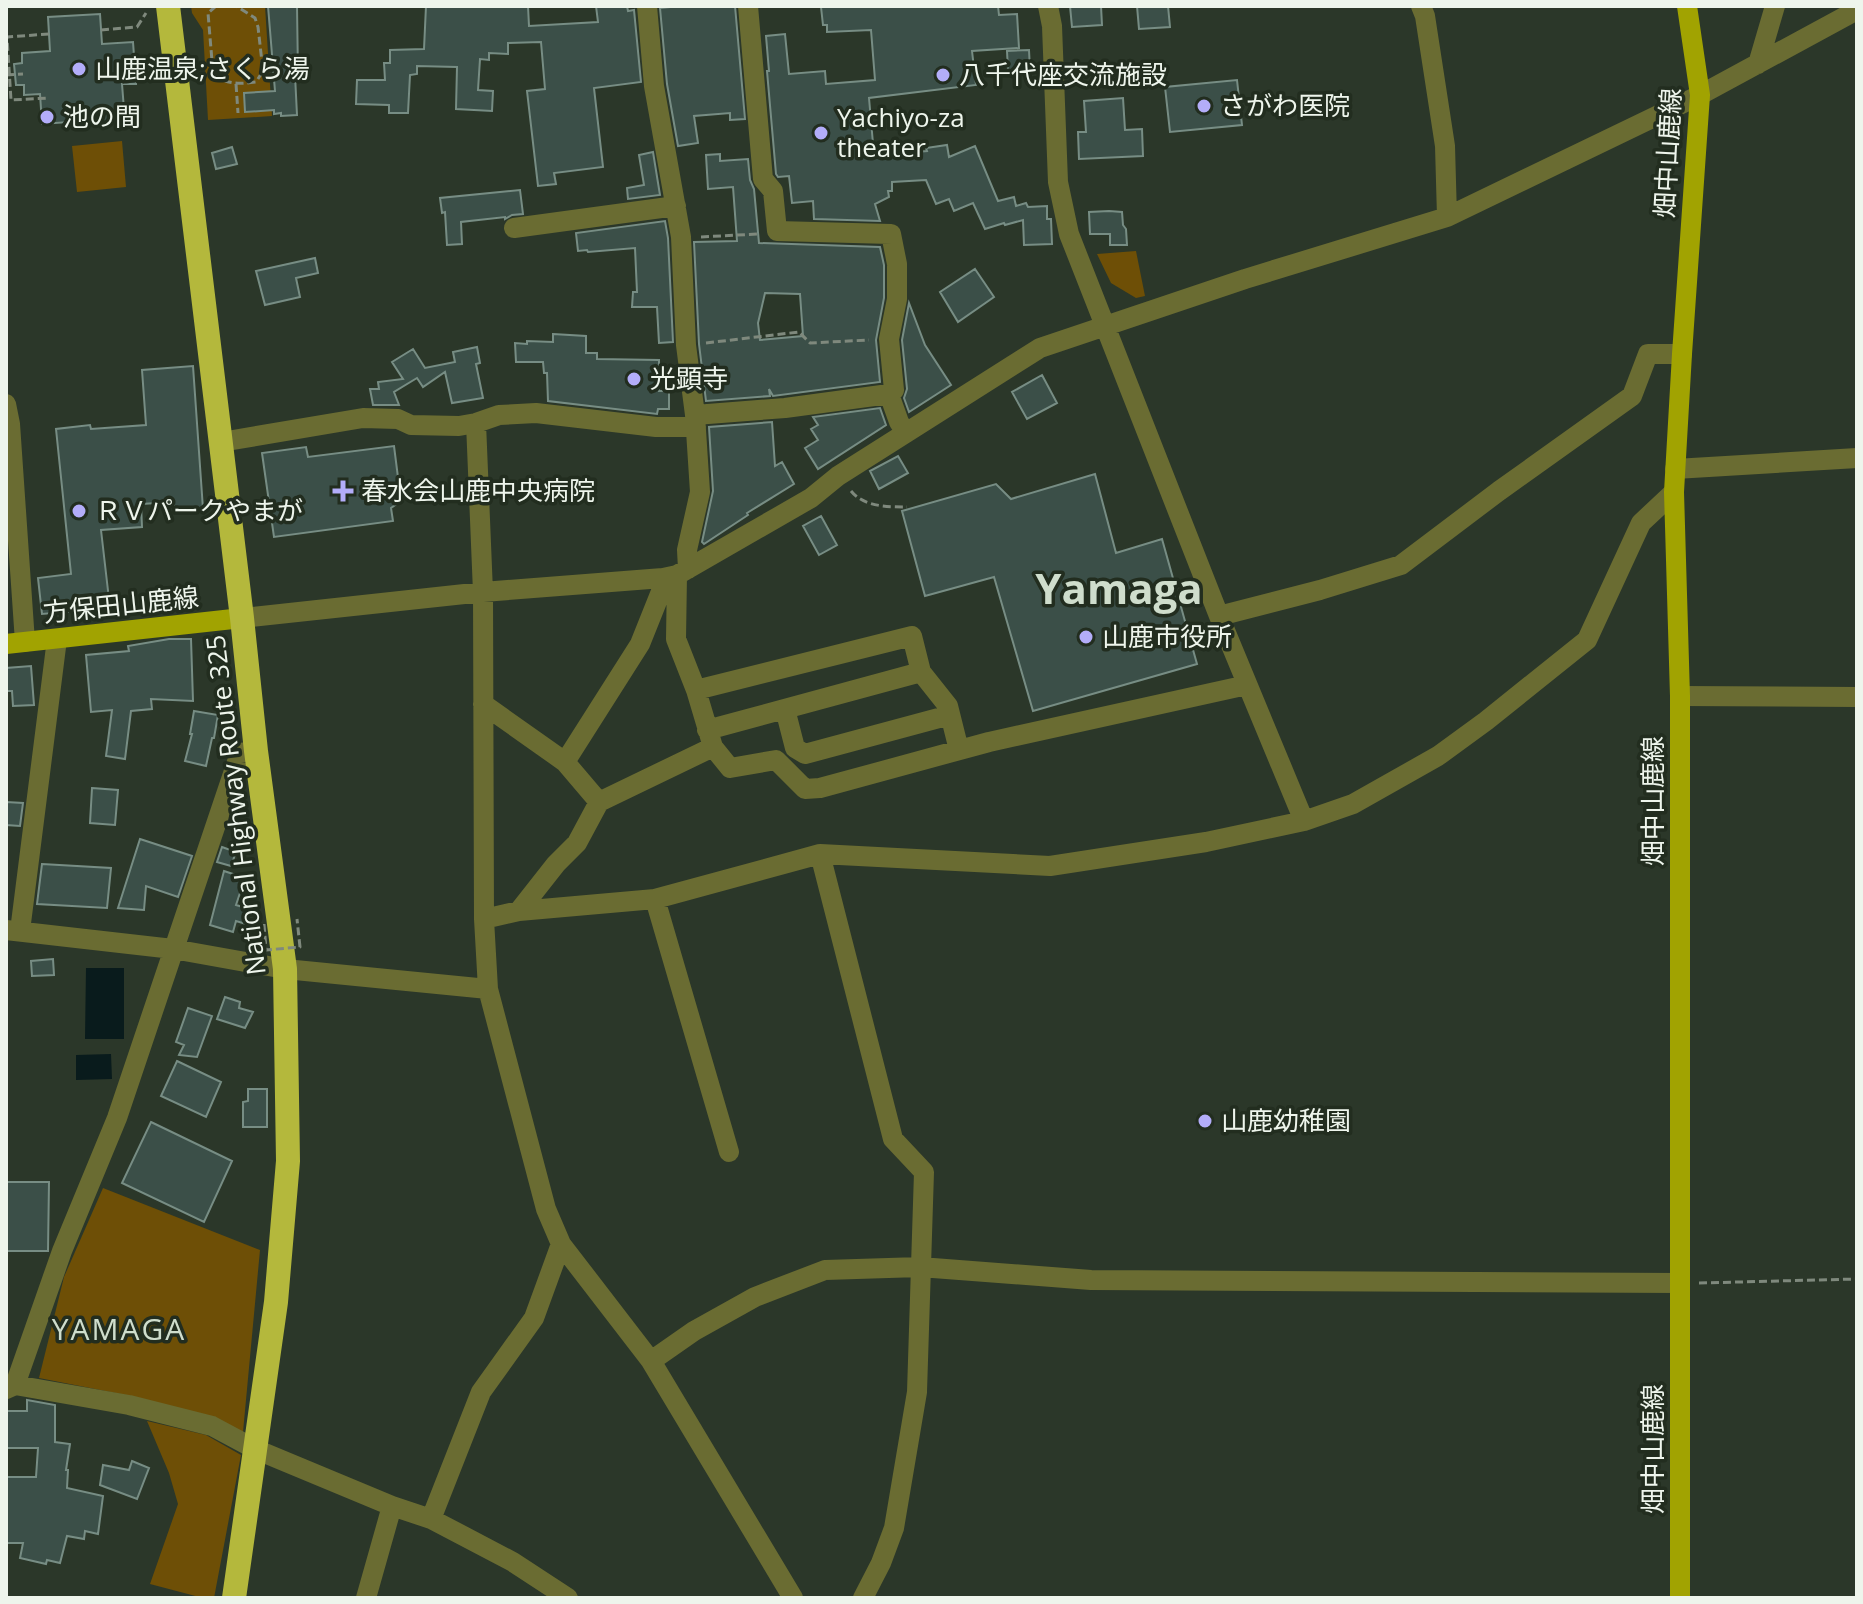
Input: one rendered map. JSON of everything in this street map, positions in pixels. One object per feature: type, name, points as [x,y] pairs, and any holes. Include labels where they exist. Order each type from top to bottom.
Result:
[{"type":"highway","name":"National Highway Route 325","points":[[168,6],[256,751],[285,969],[288,1161],[276,1302],[234,1598]]},
{"type":"main road","name":"畑中山鹿線","points":[[1680,1598],[1680,696],[1674,492],[1700,95],[1687,6]]},
{"type":"main road","name":"方保田山鹿線","points":[[16,643],[242,618]]},
{"type":"street","points":[[647,6],[654,86],[681,237],[686,345],[700,492],[687,550],[676,574],[676,639],[696,690],[710,739],[730,768],[776,760],[805,789],[820,788],[959,750],[1247,685]]},
{"type":"street","points":[[221,442],[363,418],[398,419],[411,425],[459,426],[499,415],[536,413],[656,427],[889,394],[894,390],[889,339],[897,299],[897,264],[891,234],[777,231],[773,191],[763,179],[748,6]]},
{"type":"street","points":[[1048,6],[1052,26],[1058,182],[1069,234],[1219,616],[1304,821]]},
{"type":"street","points":[[1421,6],[1445,146],[1447,217]]},
{"type":"street","points":[[1758,64],[1775,6]]},
{"type":"street","points":[[565,762],[640,644],[662,589],[676,574],[811,498],[838,476],[1040,348],[1245,279],[1447,217],[1700,95],[1857,10]]},
{"type":"street","points":[[514,228],[676,206]]},
{"type":"street","points":[[1219,616],[1401,565],[1632,396],[1648,354],[1682,354]]},
{"type":"street","points":[[889,394],[906,433]]},
{"type":"street","points":[[6,404],[10,424],[16,643]]},
{"type":"street","points":[[476,423],[483,592],[484,919],[488,989],[546,1209],[561,1244],[651,1361],[793,1598]]},
{"type":"street","points":[[1675,469],[1857,458]]},
{"type":"street","points":[[484,919],[519,911],[655,899],[820,854],[1050,866],[1206,842],[1304,821],[1353,804],[1438,756],[1587,640],[1641,523],[1674,492]]},
{"type":"street","points":[[242,618],[676,574]]},
{"type":"street","points":[[696,690],[912,636],[921,672],[948,706],[959,750]]},
{"type":"street","points":[[57,639],[13,930],[173,949],[285,969],[488,989]]},
{"type":"street","points":[[519,911],[577,843],[599,802],[710,739],[785,709],[921,672]]},
{"type":"street","points":[[1680,696],[1857,697]]},
{"type":"street","points":[[483,704],[565,762],[599,802]]},
{"type":"street","points":[[785,709],[795,748],[805,754],[950,715]]},
{"type":"street","points":[[256,751],[240,753],[117,1118],[62,1251],[11,1387],[129,1405],[212,1426],[255,1449],[431,1519],[513,1562],[568,1598]]},
{"type":"street","points":[[820,854],[893,1139],[924,1172],[917,1392],[894,1528],[863,1598]]},
{"type":"street","points":[[655,899],[729,1152]]},
{"type":"street","points":[[431,1519],[481,1392],[534,1318],[561,1244]]},
{"type":"street","points":[[651,1361],[694,1331],[755,1297],[825,1270],[920,1267],[1091,1280],[1679,1283]]},
{"type":"street","points":[[366,1598],[392,1506]]},
{"type":"path","points":[[101,30],[137,27],[150,6]]},
{"type":"path","points":[[216,6],[208,13],[213,73],[221,80],[236,84],[256,82],[263,71],[258,27],[255,18],[236,6]]},
{"type":"path","points":[[49,34],[6,35],[11,100],[49,98]]},
{"type":"path","points":[[8,75],[23,74]]},
{"type":"path","points":[[236,84],[238,113]]},
{"type":"path","points":[[681,237],[777,231]]},
{"type":"path","points":[[686,345],[799,332],[810,343],[889,339]]},
{"type":"path","points":[[838,476],[857,498],[884,507],[907,507]]},
{"type":"path","points":[[264,924],[266,950],[300,947],[297,919]]},
{"type":"path","points":[[1679,1283],[1857,1279]]},
{"type":"shaded area","points":[[191,6],[265,6],[272,116],[208,120],[203,30]]},
{"type":"shaded area","points":[[122,141],[126,187],[77,192],[72,146]]},
{"type":"shaded area","points":[[1136,251],[1145,296],[1136,298],[1111,283],[1097,254]]},
{"type":"shaded area","points":[[86,968],[124,968],[124,1039],[85,1039]]},
{"type":"shaded area","points":[[111,1054],[112,1079],[76,1080],[76,1055]]},
{"type":"shaded area","points":[[103,1188],[260,1250],[243,1432],[131,1396],[39,1378],[64,1277]]},
{"type":"shaded area","points":[[147,1421],[206,1435],[241,1455],[214,1598],[150,1584],[178,1504],[169,1473]]},
{"type":"building","points":[[268,6],[297,6],[297,115],[281,116],[281,113],[274,114],[274,110],[245,112],[244,93],[275,91]]},
{"type":"building","points":[[426,6],[528,6],[529,26],[598,22],[596,6],[627,6],[628,11],[634,10],[641,82],[594,88],[603,167],[554,173],[556,184],[538,186],[527,91],[545,89],[541,42],[508,43],[508,54],[489,53],[489,60],[480,59],[478,90],[493,91],[492,111],[456,109],[457,67],[417,66],[417,74],[410,75],[408,113],[389,113],[389,105],[356,104],[357,80],[385,80],[384,63],[390,63],[390,50],[424,49]]},
{"type":"building","points":[[735,6],[745,119],[730,120],[730,113],[694,116],[698,143],[678,146],[667,84],[660,8]]},
{"type":"building","points":[[998,6],[999,15],[1017,14],[1019,48],[972,51],[976,85],[869,98],[874,155],[927,151],[926,148],[947,145],[949,157],[975,146],[998,201],[1014,197],[1016,206],[1026,203],[1028,207],[1047,206],[1052,244],[1024,245],[1023,220],[985,229],[973,203],[954,211],[949,199],[936,204],[926,180],[892,182],[889,197],[875,204],[880,221],[814,219],[813,201],[792,203],[789,176],[778,177],[776,174],[766,36],[785,34],[789,74],[825,71],[826,84],[875,80],[871,30],[827,32],[821,7]]},
{"type":"building","points":[[1070,6],[1101,6],[1102,25],[1072,27]]},
{"type":"building","points":[[1137,6],[1168,6],[1170,27],[1139,29]]},
{"type":"building","name":"山鹿温泉;さくら湯","points":[[100,14],[102,44],[133,42],[136,84],[122,84],[125,122],[42,124],[40,94],[24,95],[24,85],[16,85],[14,64],[22,63],[22,53],[50,51],[48,17]]},
{"type":"building","points":[[1029,50],[1030,70],[1008,71],[1007,51]]},
{"type":"building","name":"さがわ医院","points":[[1237,80],[1242,125],[1170,132],[1165,87]]},
{"type":"building","points":[[1123,98],[1125,130],[1142,129],[1143,156],[1079,159],[1078,132],[1086,132],[1084,101]]},
{"type":"building","points":[[232,147],[237,164],[216,169],[212,153]]},
{"type":"building","points":[[653,152],[660,195],[628,199],[627,188],[644,185],[639,155]]},
{"type":"building","points":[[720,154],[720,161],[748,159],[759,243],[880,247],[884,265],[884,298],[876,340],[880,382],[773,396],[769,389],[770,396],[706,401],[699,344],[694,242],[737,241],[733,187],[708,189],[706,155]],"holes":[[[765,293],[800,294],[803,336],[760,340],[758,323]]]},
{"type":"building","points":[[520,190],[523,214],[505,219],[461,222],[462,244],[447,245],[445,212],[442,213],[440,198]]},
{"type":"building","points":[[1089,212],[1122,212],[1127,245],[1110,245],[1110,234],[1090,234]]},
{"type":"building","points":[[665,221],[673,342],[659,343],[657,307],[632,307],[633,292],[637,292],[635,248],[578,251],[576,233]]},
{"type":"building","points":[[315,258],[318,273],[296,278],[300,297],[265,305],[256,271]]},
{"type":"building","points":[[975,269],[994,297],[958,322],[940,292]]},
{"type":"building","points":[[909,303],[925,345],[951,385],[909,412],[904,398],[907,389],[902,340]]},
{"type":"building","points":[[553,334],[586,336],[586,353],[597,353],[597,359],[659,360],[659,391],[669,391],[669,409],[658,409],[657,414],[548,401],[547,373],[544,373],[543,362],[516,362],[515,343],[553,342]]},
{"type":"building","points":[[477,347],[480,363],[476,364],[483,398],[452,403],[445,372],[423,387],[417,378],[394,392],[399,405],[373,405],[370,389],[379,389],[378,382],[403,379],[392,362],[413,349],[425,368],[455,362],[453,352]]},
{"type":"building","points":[[193,366],[203,509],[174,511],[174,502],[141,504],[142,527],[101,530],[110,608],[42,614],[38,578],[71,574],[56,429],[90,425],[91,429],[146,425],[142,370]]},
{"type":"building","points":[[1042,375],[1057,403],[1027,419],[1012,392]]},
{"type":"building","points":[[880,408],[886,425],[818,469],[805,448],[818,440],[811,429],[818,425],[813,417]]},
{"type":"building","points":[[772,422],[775,466],[782,462],[794,484],[704,544],[713,491],[709,427]]},
{"type":"building","points":[[394,446],[401,501],[391,508],[393,521],[274,537],[262,453],[306,447],[308,457]]},
{"type":"building","points":[[898,456],[908,473],[879,489],[870,471]]},
{"type":"building","points":[[1095,474],[1116,553],[1162,539],[1197,664],[1033,711],[994,577],[925,596],[902,511],[996,484],[1011,499]]},
{"type":"building","points":[[821,516],[837,545],[819,555],[803,526]]},
{"type":"building","points":[[169,639],[191,639],[193,701],[151,699],[152,709],[131,711],[125,759],[106,756],[112,710],[91,712],[86,655],[129,651],[128,646]]},
{"type":"building","points":[[31,666],[34,705],[13,706],[12,691],[6,691],[6,668]]},
{"type":"building","points":[[194,711],[218,715],[206,766],[185,761]]},
{"type":"building","points":[[92,788],[118,790],[115,825],[90,823]]},
{"type":"building","points":[[6,802],[23,803],[20,826],[6,825]]},
{"type":"building","points":[[140,839],[192,856],[178,897],[146,886],[144,910],[118,908]]},
{"type":"building","points":[[222,847],[236,852],[231,866],[217,862]]},
{"type":"building","points":[[42,864],[111,868],[107,908],[37,904]]},
{"type":"building","points":[[224,871],[245,878],[236,905],[250,909],[246,924],[236,921],[233,932],[210,925]]},
{"type":"building","points":[[53,959],[54,975],[32,976],[31,961]]},
{"type":"building","points":[[225,997],[240,1002],[239,1008],[253,1012],[245,1028],[217,1019]]},
{"type":"building","points":[[188,1008],[212,1016],[197,1057],[179,1055],[184,1045],[176,1042]]},
{"type":"building","points":[[177,1061],[221,1082],[206,1117],[161,1096]]},
{"type":"building","points":[[248,1089],[267,1089],[267,1127],[243,1127],[243,1102],[248,1101]]},
{"type":"building","points":[[151,1122],[232,1161],[204,1222],[122,1183]]},
{"type":"building","points":[[6,1182],[49,1182],[48,1251],[6,1251]]},
{"type":"building","points":[[27,1400],[55,1405],[55,1442],[70,1444],[67,1488],[103,1496],[98,1534],[85,1531],[84,1539],[67,1536],[60,1563],[47,1560],[46,1564],[20,1558],[23,1543],[6,1543],[6,1477],[36,1477],[38,1448],[6,1448],[6,1411],[27,1411]]},
{"type":"building","points":[[132,1461],[149,1468],[137,1499],[100,1485],[103,1465],[129,1470]]},
{"type":"place","name":"山鹿温泉;さくら湯","points":[[79,69]]},
{"type":"place","name":"八千代座交流施設","points":[[943,75]]},
{"type":"place","name":"さがわ医院","points":[[1204,106]]},
{"type":"place","name":"池の間","points":[[47,117]]},
{"type":"place","name":"Yachiyo-za theater","points":[[821,133]]},
{"type":"place","name":"光顕寺","points":[[634,379]]},
{"type":"place","name":"春水会山鹿中央病院","points":[[343,491]]},
{"type":"place","name":"ＲＶパークやまが","points":[[79,511]]},
{"type":"place","name":"山鹿市役所","points":[[1086,637]]},
{"type":"place","name":"山鹿幼稚園","points":[[1205,1121]]},
{"type":"district","name":"Yamaga","points":[[1119,589]]},
{"type":"district","name":"YAMAGA","points":[[119,1330]]}]
